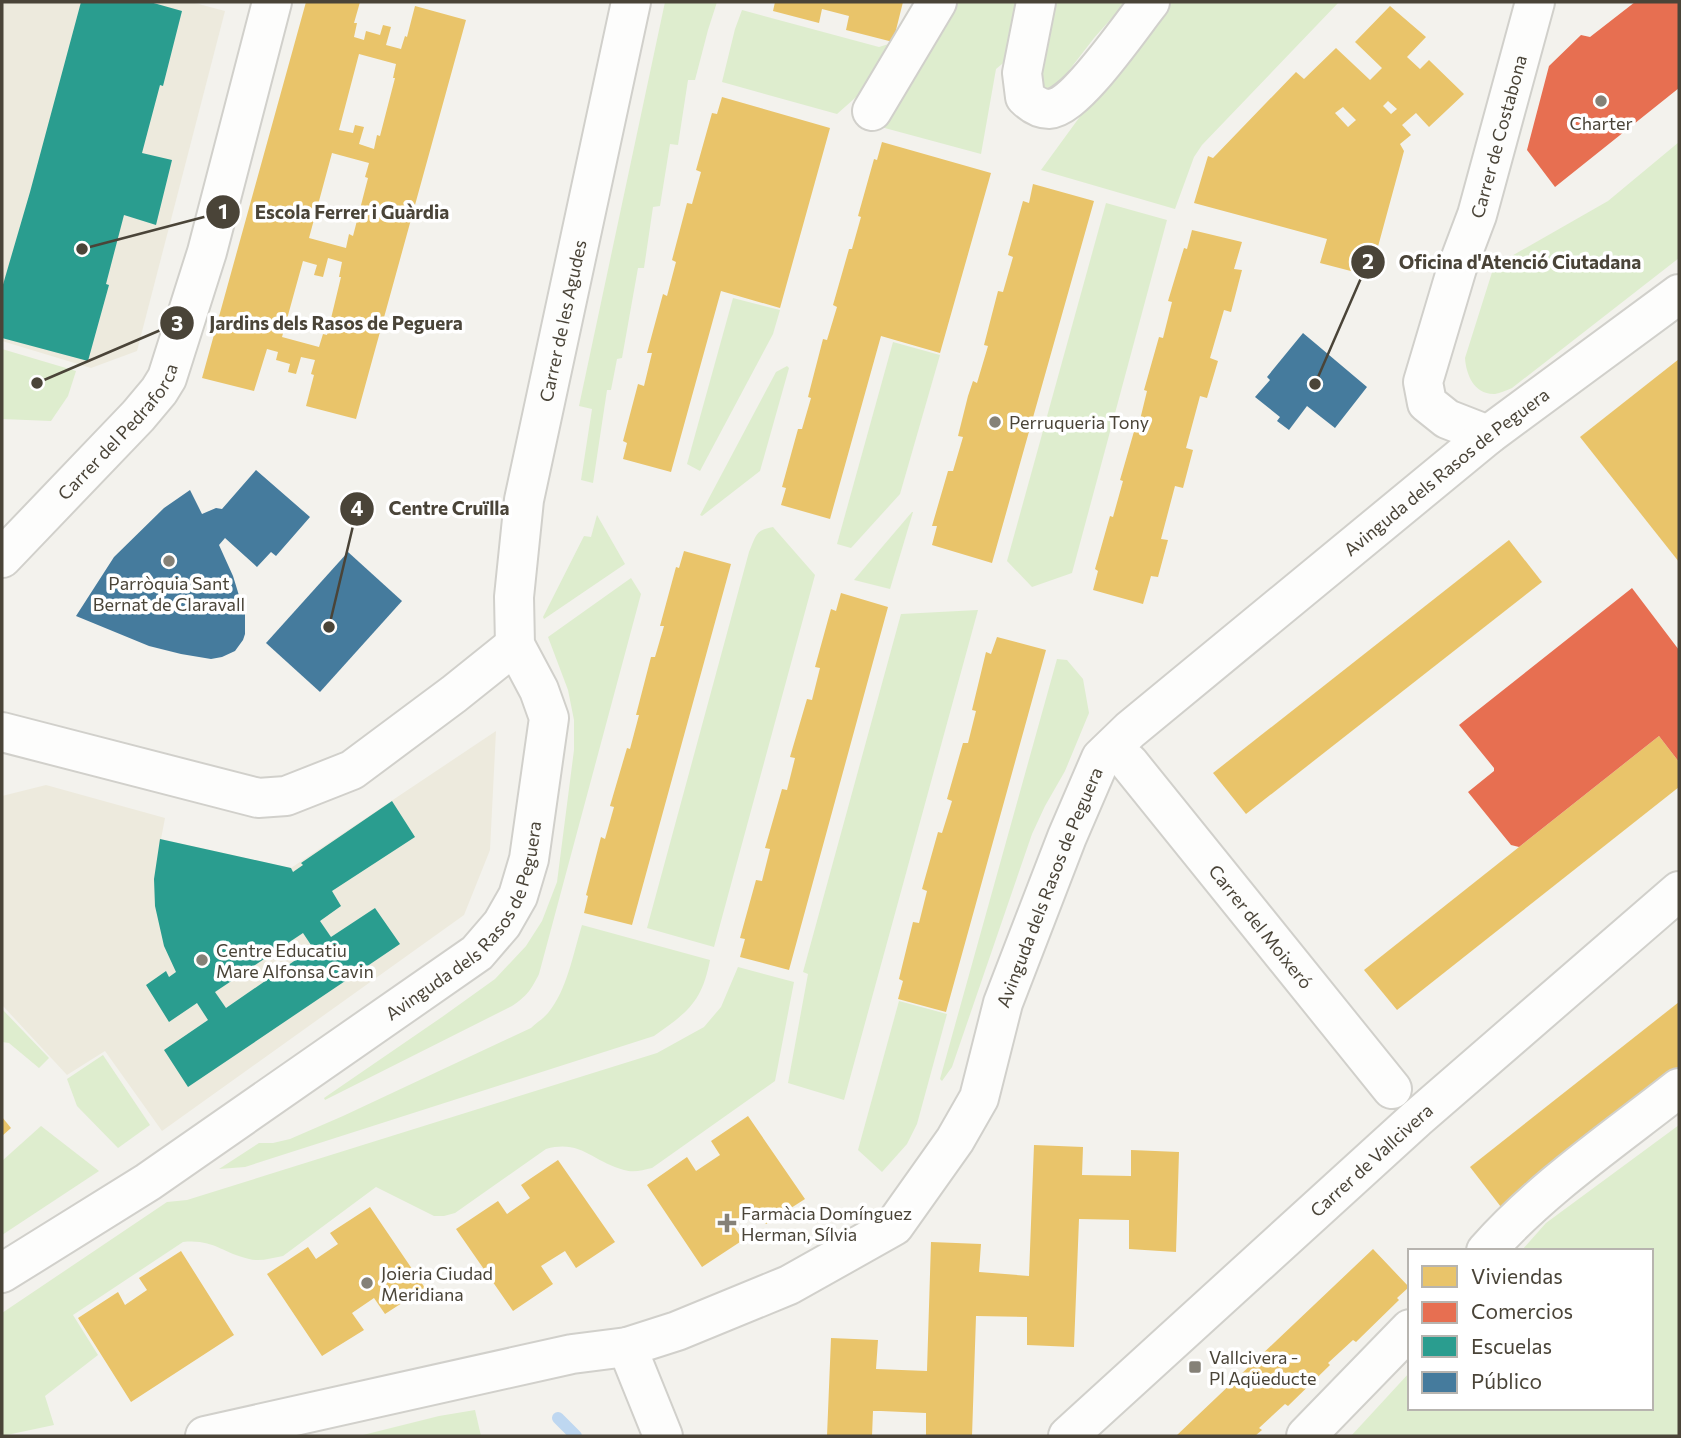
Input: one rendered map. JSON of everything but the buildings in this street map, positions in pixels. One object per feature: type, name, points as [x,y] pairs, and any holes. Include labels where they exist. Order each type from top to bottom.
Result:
[{"type":"street","name":"Carrer del Pedraforca","points":[[2,558],[138,416],[167,378],[208,252],[272,2]]},
{"type":"street","name":"Carrer de les Agudes","points":[[516,645],[514,597],[524,500],[631,2]]},
{"type":"street","points":[[872,111],[937,2]]},
{"type":"street","points":[[1036,2],[1022,73],[1025,97],[1037,107],[1051,109],[1067,101],[1088,80],[1150,2]]},
{"type":"street","name":"Carrer de Costabona","points":[[1488,435],[1447,419],[1427,403],[1423,382],[1457,268],[1477,215],[1535,2]]},
{"type":"street","name":"Avinguda dels Rasos de Peguera","points":[[205,1436],[572,1354],[627,1347],[677,1331],[789,1285],[894,1226],[955,1140],[979,1098],[1003,1003],[1067,837],[1101,758],[1130,730],[1488,435],[1679,294]]},
{"type":"street","points":[[2,732],[258,798],[286,796],[352,771],[516,645]]},
{"type":"street","name":"Avinguda dels Rasos de Peguera","points":[[2,1273],[148,1182],[477,953],[502,924],[518,896],[529,859],[549,718],[539,690],[516,645]]},
{"type":"street","name":"Carrer del Moixeró","points":[[1129,763],[1392,1089]]},
{"type":"street","name":"Carrer de Vallcivera","points":[[1068,1436],[1416,1119],[1679,891]]},
{"type":"street","points":[[1488,1249],[1554,1185],[1679,1088]]},
{"type":"street","points":[[1306,1436],[1408,1331]]},
{"type":"street","points":[[627,1347],[663,1436]]},
{"type":"shaded area","points":[[2,2],[191,2],[225,11],[137,351],[91,368],[2,341]]},
{"type":"shaded area","name":"Centre Educatiu Mare Alfonsa Cavin","points":[[496,731],[490,850],[464,915],[162,1131],[105,1051],[67,1075],[2,1005],[2,796],[46,785],[165,818],[161,839],[291,868]]},
{"type":"green space","points":[[665,2],[717,2],[695,80],[688,80],[678,145],[670,144],[660,206],[653,207],[644,268],[638,268],[622,358],[617,359],[611,390],[607,390],[593,483],[581,480],[592,409],[579,406]]},
{"type":"green space","points":[[953,2],[1023,2],[1008,59],[996,69],[981,154],[881,127]]},
{"type":"green space","points":[[1052,2],[1126,2],[1057,86],[1047,91],[1037,91]]},
{"type":"green space","points":[[1167,2],[1339,2],[1202,145],[1194,157],[1175,209],[1041,170],[1146,26]]},
{"type":"green space","points":[[742,10],[879,47],[895,42],[872,83],[837,114],[722,82]]},
{"type":"green space","points":[[1679,142],[1679,258],[1512,388],[1495,394],[1477,387],[1469,377],[1465,358],[1494,266],[1608,201]]},
{"type":"green space","points":[[1106,203],[1167,220],[1072,573],[1032,587],[1007,561]]},
{"type":"green space","points":[[733,298],[780,310],[773,334],[700,471],[687,464]]},
{"type":"green space","points":[[893,342],[940,355],[900,494],[851,548],[837,544]]},
{"type":"green space","points":[[2,349],[76,371],[68,396],[51,421],[2,419]]},
{"type":"green space","points":[[787,366],[789,368],[760,471],[700,515],[776,372]]},
{"type":"green space","points":[[912,512],[890,589],[854,580]]},
{"type":"green space","points":[[597,515],[625,564],[544,619],[584,536],[591,537]]},
{"type":"green space","points":[[773,527],[815,575],[714,947],[647,928],[749,552],[759,532]]},
{"type":"green space","points":[[631,578],[641,594],[539,974],[534,984],[525,996],[512,1006],[325,1100],[324,1098],[495,979],[526,946],[542,921],[557,882],[574,750],[574,720],[568,690],[548,637]]},
{"type":"green space","points":[[978,610],[844,1100],[788,1083],[808,974],[803,972],[901,614]]},
{"type":"green space","points":[[1057,659],[1067,660],[1083,679],[1089,713],[1065,771],[1032,834],[952,1067],[942,1081],[940,1079]]},
{"type":"green space","points":[[582,925],[710,960],[703,986],[692,1005],[654,1036],[245,1167],[219,1169],[259,1143],[290,1139],[531,1028],[548,1013],[560,994]]},
{"type":"green space","points":[[738,967],[794,982],[775,1081],[652,1168],[628,1171],[578,1149],[558,1147],[546,1149],[455,1213],[444,1216],[434,1216],[376,1187],[283,1256],[253,1260],[210,1244],[183,1242],[73,1315],[98,1355],[45,1396],[54,1425],[2,1436],[2,1313],[167,1202],[187,1200],[657,1053],[704,1027],[721,1007]]},
{"type":"green space","points":[[899,1001],[947,1014],[917,1124],[907,1144],[882,1172],[858,1150]]},
{"type":"green space","points":[[2,1009],[49,1058],[39,1068],[9,1043],[2,1042]]},
{"type":"green space","points":[[103,1055],[150,1125],[118,1148],[77,1106],[67,1079]]},
{"type":"green space","points":[[1679,1125],[1679,1436],[1351,1436],[1408,1374],[1408,1410],[1653,1410],[1653,1249],[1523,1249],[1546,1223]]},
{"type":"green space","points":[[41,1126],[99,1171],[2,1235],[2,1161]]},
{"type":"green space","points":[[475,1410],[481,1436],[359,1436],[439,1416]]},
{"type":"waterway","points":[[558,1418],[576,1436]]},
{"type":"place","name":"Charter","points":[[1601,101]]},
{"type":"place","name":"Escola Ferrer i Guàrdia","points":[[82,249]]},
{"type":"place","name":"Jardins dels Rasos de Peguera","points":[[37,383]]},
{"type":"place","name":"Oficina d'Atenció Ciutadana","points":[[1315,384]]},
{"type":"place","name":"Perruqueria Tony","points":[[995,422]]},
{"type":"place","name":"Parròquia Sant Bernat de Claravall","points":[[169,561]]},
{"type":"place","name":"Centre Cruïlla","points":[[329,627]]},
{"type":"place","name":"Centre Educatiu Mare Alfonsa Cavin","points":[[202,960]]},
{"type":"place","name":"Farmàcia Domínguez Herman, Sílvia","points":[[727,1223]]},
{"type":"place","name":"Joieria Ciudad Meridiana","points":[[367,1283]]},
{"type":"place","name":"Vallcivera - Pl Aqüeducte","points":[[1195,1367]]}]
